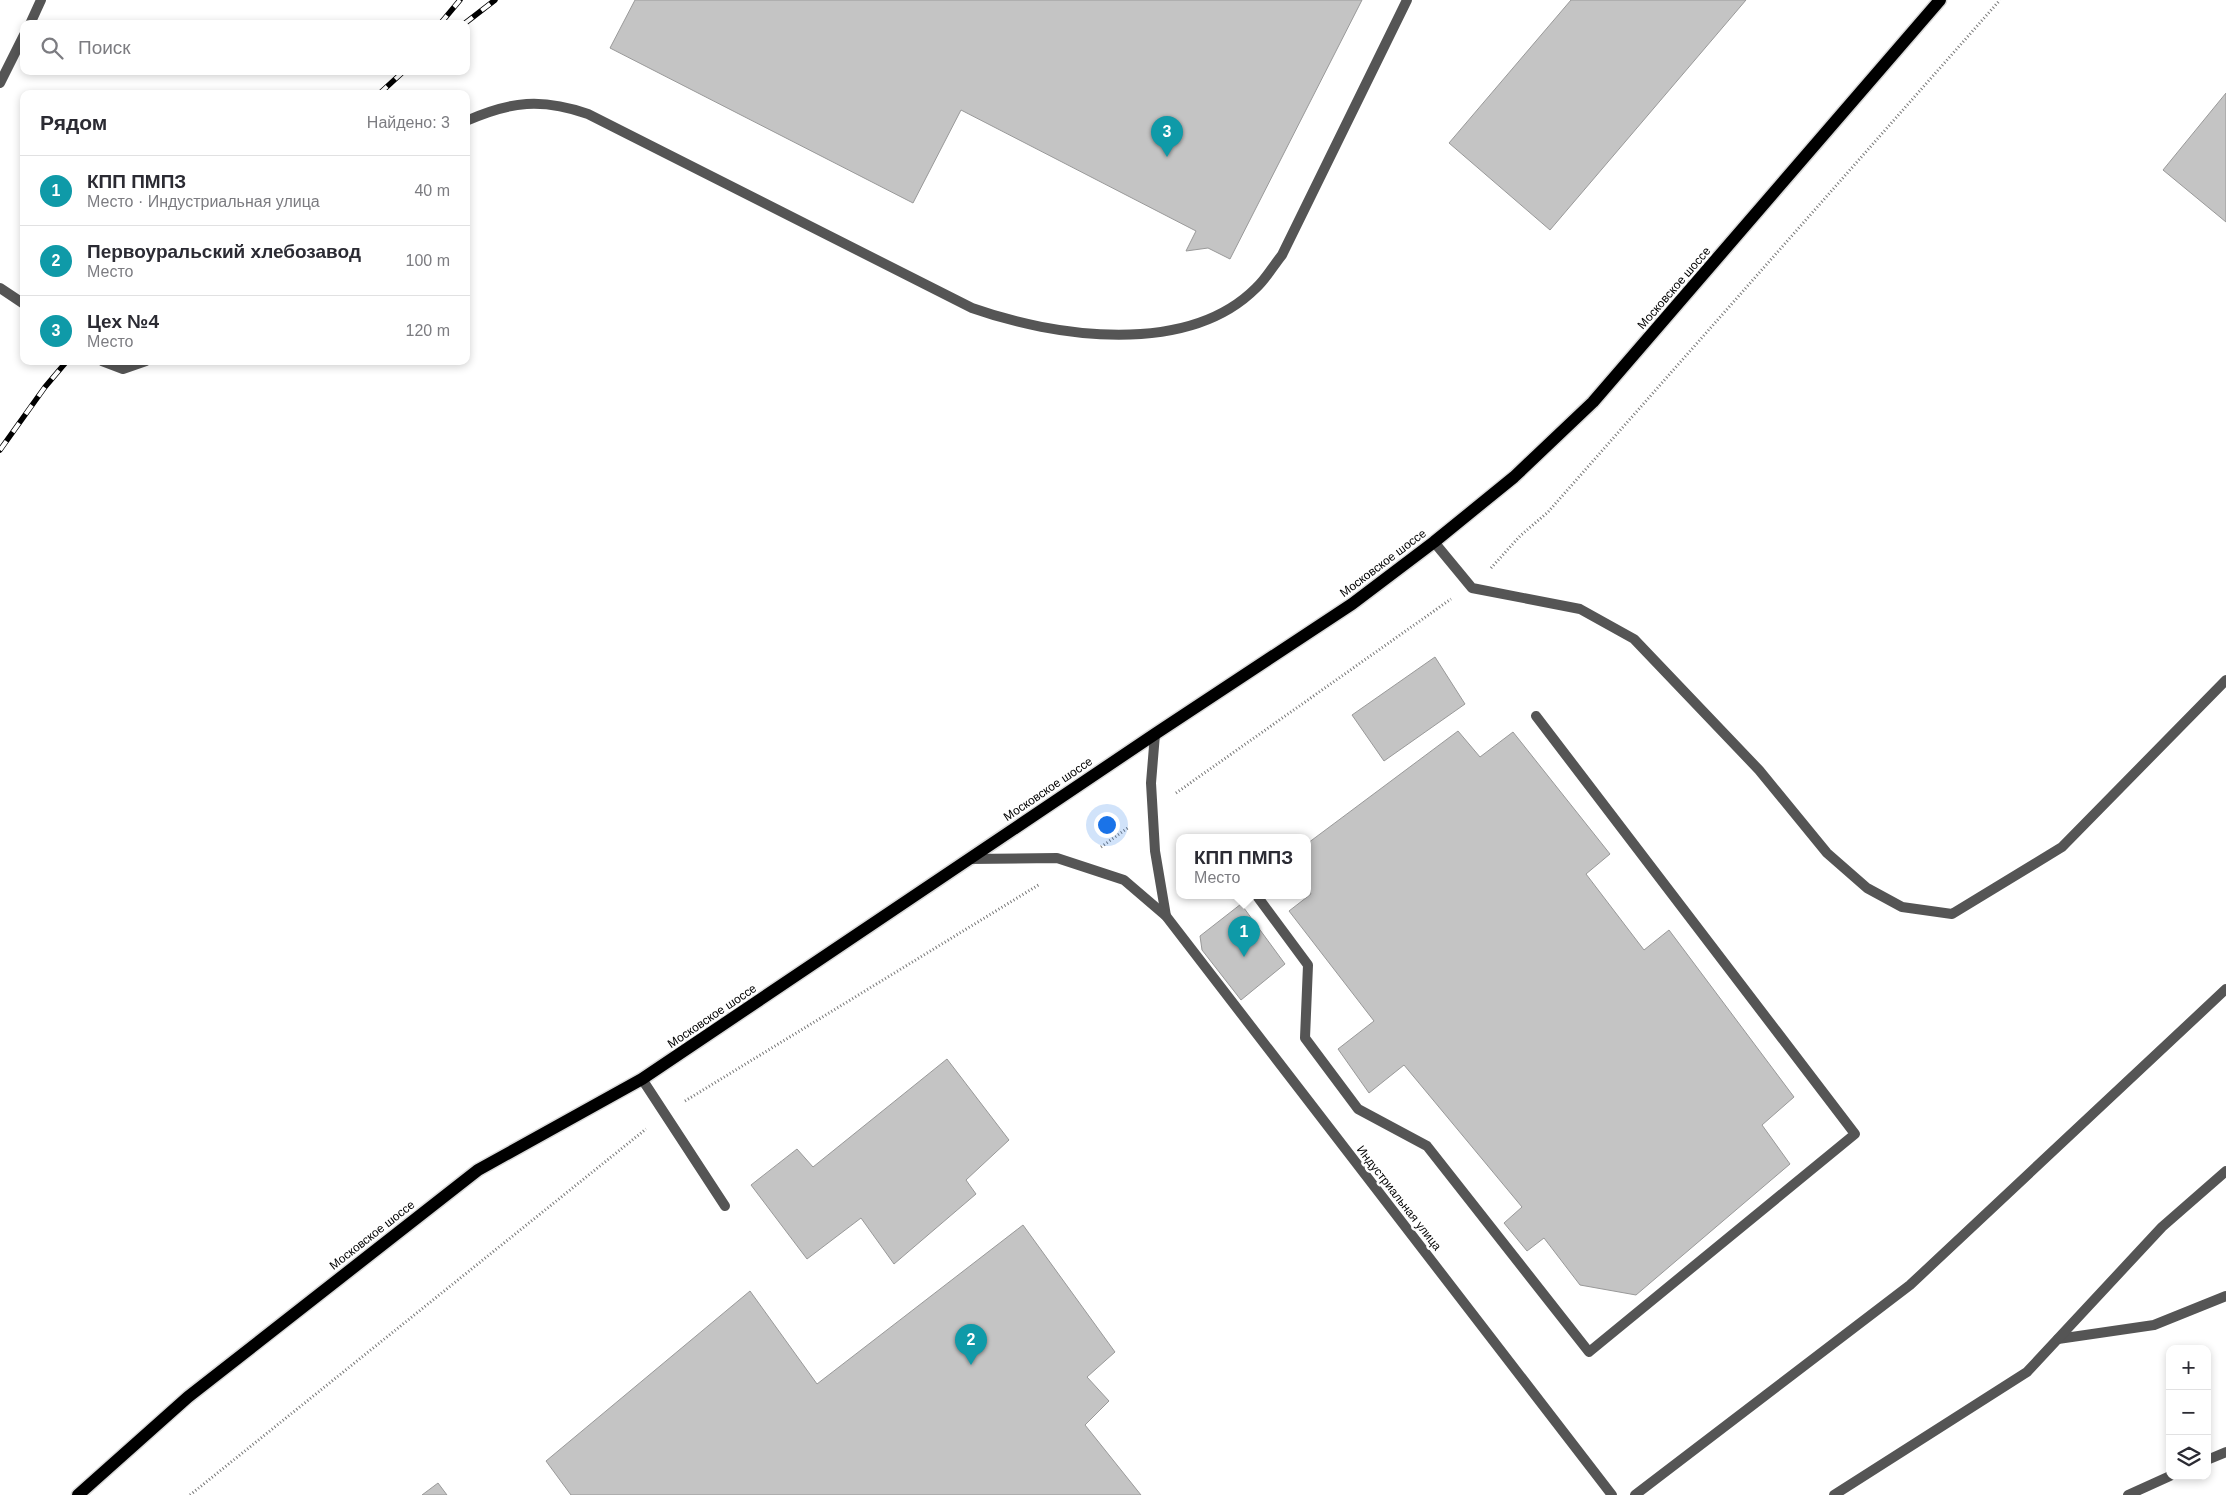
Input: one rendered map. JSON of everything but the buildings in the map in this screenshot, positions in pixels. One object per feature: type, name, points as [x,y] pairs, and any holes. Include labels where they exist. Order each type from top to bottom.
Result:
[{"type":"main road","name":"Московское шоссе","points":[[78,1495],[188,1397],[478,1170],[642,1079],[1352,604],[1434,542],[1514,477],[1593,402],[1940,0]]},
{"type":"street","points":[[32,20],[41,0]]},
{"type":"street","points":[[470,119],[486,112],[509,106],[538,102],[562,105],[588,114],[972,308],[1009,320],[1066,332],[1102,335],[1141,334],[1168,330],[1204,320],[1230,308],[1256,288],[1282,255],[1407,0]]},
{"type":"street","points":[[0,83],[20,44]]},
{"type":"street","points":[[0,288],[20,301]]},
{"type":"street","points":[[112,365],[122,369],[134,365]]},
{"type":"street","points":[[1434,542],[1472,588],[1580,609],[1634,639],[1759,770],[1827,853],[1867,888],[1902,908],[1952,914],[2062,848],[2226,680]]},
{"type":"street","points":[[1260,899],[1308,965],[1305,1038],[1358,1109],[1427,1146],[1589,1352],[1855,1134],[1536,716]]},
{"type":"street","points":[[1155,734],[1150,784],[1155,851],[1166,916]]},
{"type":"street","name":"Индустриальная улица","points":[[969,859],[1057,858],[1124,880],[1166,916],[1612,1495]]},
{"type":"street","points":[[1635,1495],[1910,1285],[2226,989]]},
{"type":"street","points":[[642,1079],[725,1206]]},
{"type":"street","points":[[1834,1495],[2028,1372],[2162,1227],[2226,1172]]},
{"type":"street","points":[[2058,1339],[2154,1325],[2226,1296]]},
{"type":"street","points":[[2211,1458],[2226,1452]]},
{"type":"street","points":[[2128,1495],[2166,1478]]},
{"type":"railway","points":[[443,20],[460,0]]},
{"type":"railway","points":[[469,20],[495,0]]},
{"type":"railway","points":[[383,90],[400,75]]},
{"type":"railway","points":[[0,450],[45,387],[64,365]]},
{"type":"place","name":"Цех №4","points":[[1167,157]]},
{"type":"place","name":"КПП ПМПЗ","points":[[1244,957]]},
{"type":"place","name":"Первоуральский хлебозавод","points":[[971,1365]]}]
